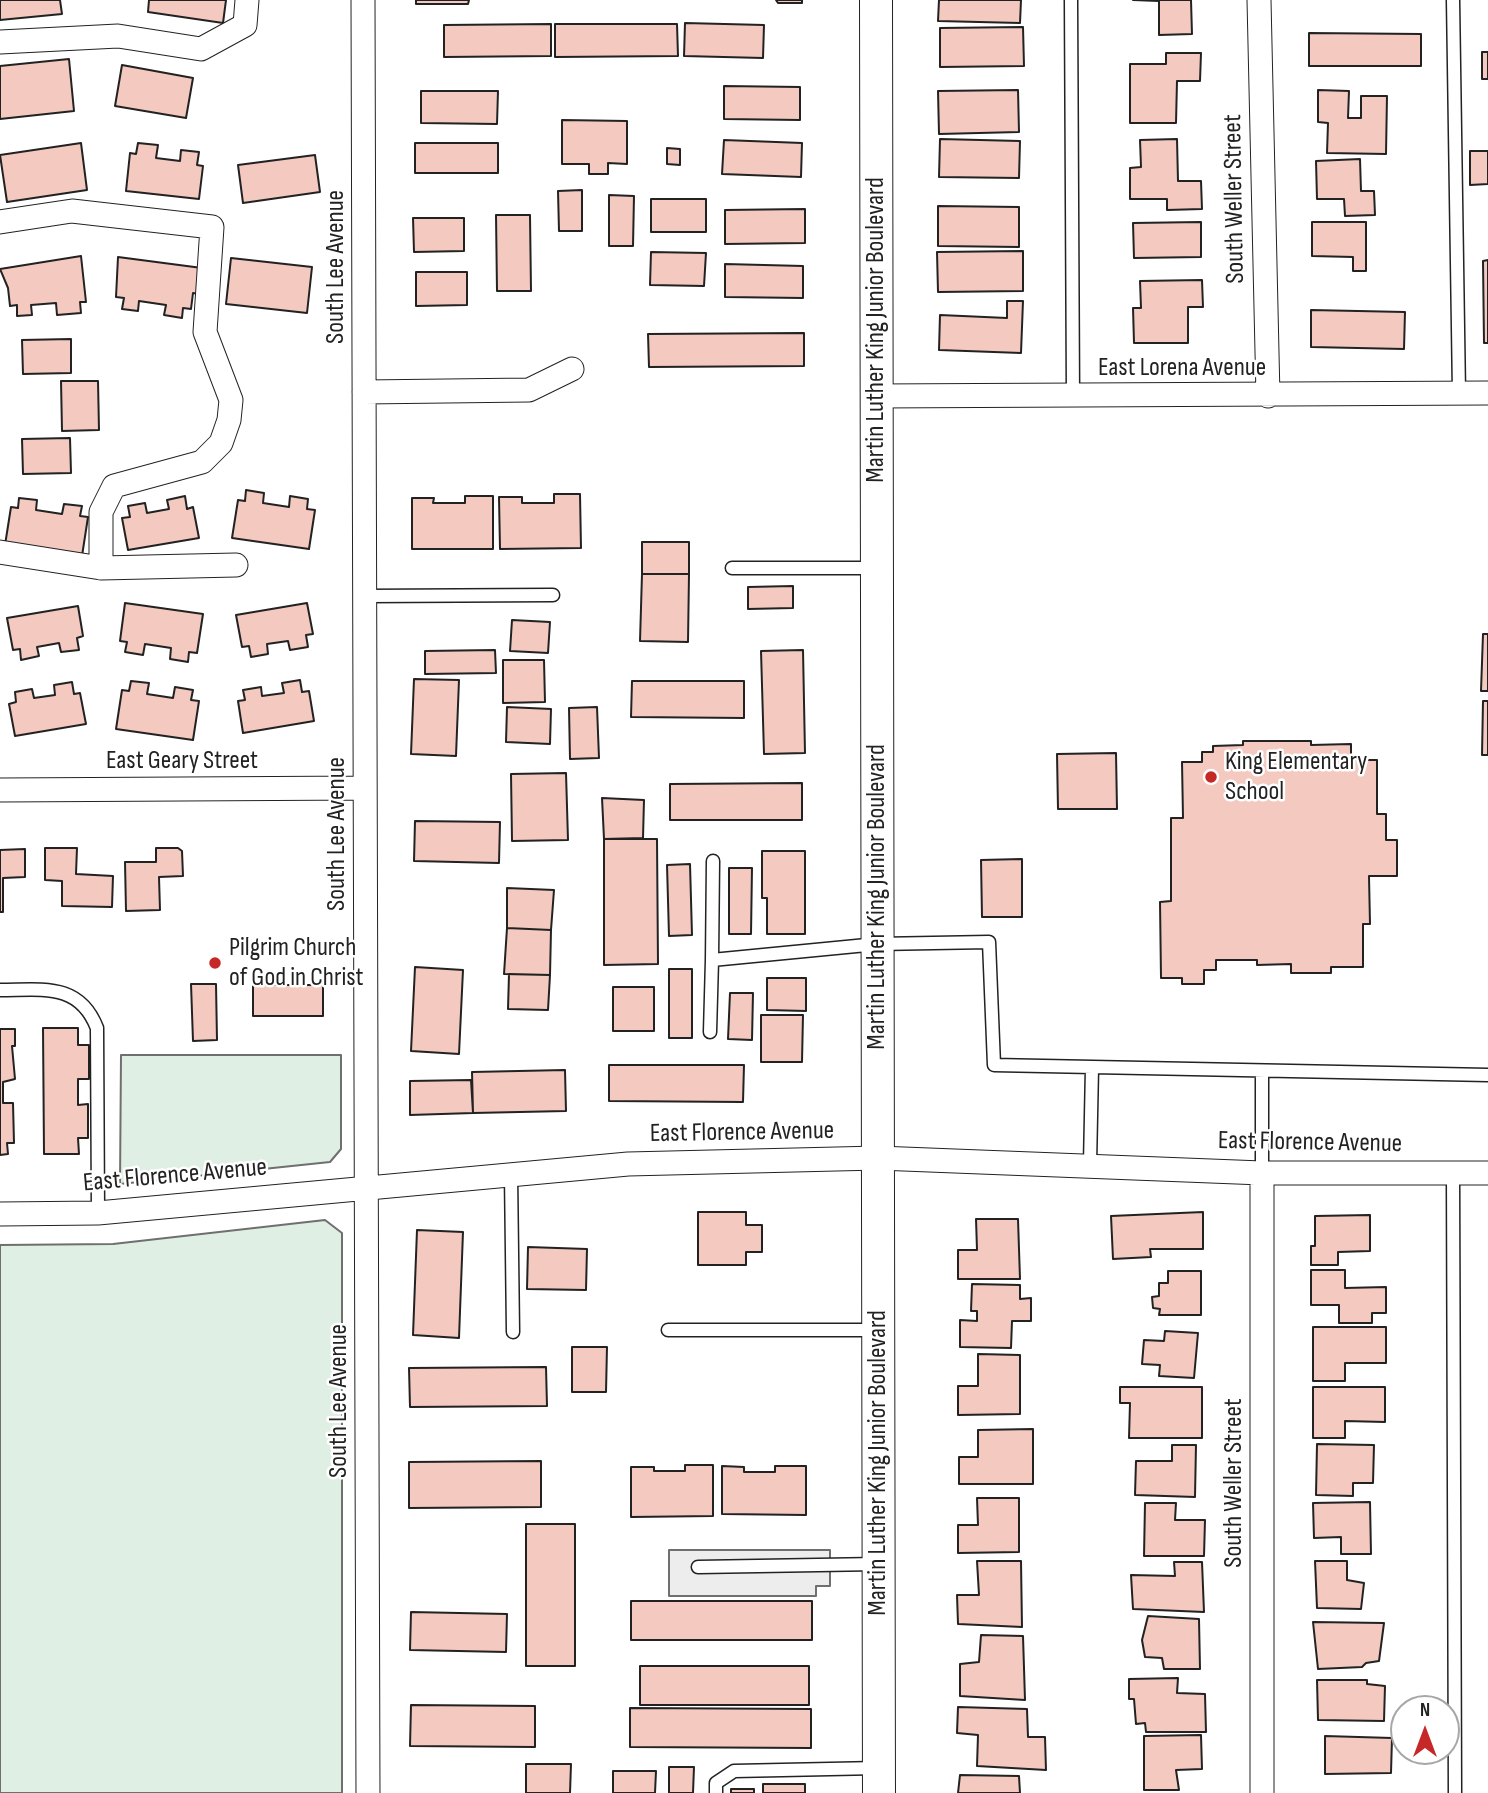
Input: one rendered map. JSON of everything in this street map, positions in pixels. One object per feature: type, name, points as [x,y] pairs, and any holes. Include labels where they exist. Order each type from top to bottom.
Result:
[{"type":"street","points":[[0,42],[118,36],[201,49],[245,25],[247,0]]},
{"type":"street","name":"South Lee Avenue","points":[[363,0],[368,1793]]},
{"type":"street","name":"Martin Luther King Junior Boulevard","points":[[876,0],[879,1781]]},
{"type":"street","name":"South Weller Street","points":[[1259,0],[1268,396]]},
{"type":"street","points":[[0,222],[72,211],[212,227],[205,332],[231,400],[229,420],[221,443],[202,462],[114,486],[101,512],[101,568]]},
{"type":"street","points":[[364,392],[529,390],[572,369]]},
{"type":"street","name":"East Lorena Avenue","points":[[876,396],[1488,393]]},
{"type":"street","points":[[0,552],[101,568],[236,565]]},
{"type":"street","name":"East Geary Street","points":[[0,790],[365,788]]},
{"type":"street","name":"East Florence Avenue","points":[[0,1214],[98,1213],[366,1186],[628,1164],[878,1158],[1090,1164],[1262,1173],[1488,1173]]},
{"type":"street","name":"South Weller Street","points":[[1262,1173],[1262,1793]]},
{"type":"lane","points":[[1071,0],[1073,396]]},
{"type":"lane","points":[[1453,0],[1459,393]]},
{"type":"lane","points":[[732,568],[877,568]]},
{"type":"lane","points":[[365,596],[553,595]]},
{"type":"lane","points":[[710,1032],[713,861]]},
{"type":"lane","points":[[712,960],[877,944],[989,942],[994,1065],[1488,1075]]},
{"type":"lane","points":[[0,990],[47,990],[68,994],[80,1000],[92,1013],[97,1028],[98,1213]]},
{"type":"lane","points":[[1090,1164],[1092,1068]]},
{"type":"lane","points":[[1262,1071],[1262,1173]]},
{"type":"lane","points":[[1453,1173],[1455,1793]]},
{"type":"lane","points":[[511,1174],[513,1332]]},
{"type":"lane","points":[[668,1330],[878,1330]]},
{"type":"lane","points":[[698,1567],[878,1564]]},
{"type":"lane","points":[[716,1793],[716,1783],[734,1771],[879,1781]]},
{"type":"green space","points":[[121,1055],[341,1055],[341,1149],[330,1162],[120,1184]]},
{"type":"green space","points":[[325,1220],[342,1233],[342,1793],[0,1793],[0,1245],[113,1244]]},
{"type":"shaded area","points":[[669,1550],[830,1550],[830,1586],[816,1586],[816,1596],[669,1596]]},
{"type":"building","points":[[0,0],[60,0],[62,14],[0,20]]},
{"type":"building","points":[[149,0],[226,0],[223,23],[148,12]]},
{"type":"building","points":[[416,0],[469,0],[468,4],[416,4]]},
{"type":"building","points":[[776,0],[802,0],[802,3],[778,3]]},
{"type":"building","points":[[939,0],[1021,0],[1020,23],[938,21]]},
{"type":"building","points":[[1133,0],[1191,0],[1192,34],[1159,35],[1159,1]]},
{"type":"building","points":[[685,23],[764,25],[763,58],[684,56]]},
{"type":"building","points":[[551,24],[551,56],[444,57],[444,25]]},
{"type":"building","points":[[555,24],[677,24],[678,56],[555,57]]},
{"type":"building","points":[[1023,27],[1024,66],[940,67],[940,28]]},
{"type":"building","points":[[1309,33],[1421,34],[1421,66],[1309,66]]},
{"type":"building","points":[[1482,52],[1488,52],[1488,79],[1482,79]]},
{"type":"building","points":[[1166,53],[1201,53],[1200,81],[1177,81],[1176,123],[1130,123],[1130,64],[1166,64]]},
{"type":"building","points":[[69,59],[74,111],[0,119],[0,66]]},
{"type":"building","points":[[122,65],[193,78],[186,118],[115,106]]},
{"type":"building","points":[[724,86],[800,87],[800,120],[724,119]]},
{"type":"building","points":[[1018,90],[1019,132],[939,134],[938,91]]},
{"type":"building","points":[[1318,90],[1349,91],[1348,118],[1361,118],[1361,96],[1387,96],[1386,154],[1327,153],[1328,123],[1318,122]]},
{"type":"building","points":[[421,91],[498,91],[497,124],[421,123]]},
{"type":"building","points":[[562,120],[627,121],[627,164],[608,163],[608,174],[589,174],[589,164],[562,164]]},
{"type":"building","points":[[940,139],[1020,141],[1019,178],[939,177]]},
{"type":"building","points":[[1177,139],[1178,181],[1201,181],[1202,209],[1167,210],[1167,199],[1130,199],[1130,168],[1141,167],[1140,140]]},
{"type":"building","points":[[724,140],[802,143],[801,177],[722,174]]},
{"type":"building","points":[[81,143],[87,190],[7,202],[0,155]]},
{"type":"building","points":[[138,143],[158,145],[156,158],[180,161],[181,150],[199,152],[197,165],[203,166],[199,199],[126,191],[130,153],[136,154]]},
{"type":"building","points":[[415,143],[498,143],[498,173],[415,173]]},
{"type":"building","points":[[667,148],[680,149],[680,165],[667,164]]},
{"type":"building","points":[[1470,151],[1488,151],[1488,184],[1470,185]]},
{"type":"building","points":[[315,155],[320,192],[243,203],[238,165]]},
{"type":"building","points":[[1360,159],[1361,191],[1374,191],[1375,215],[1345,216],[1344,199],[1317,199],[1316,161]]},
{"type":"building","points":[[582,190],[582,231],[559,231],[558,191]]},
{"type":"building","points":[[609,195],[634,196],[633,246],[609,246]]},
{"type":"building","points":[[651,199],[706,199],[706,232],[651,232]]},
{"type":"building","points":[[938,206],[1019,207],[1019,247],[938,246]]},
{"type":"building","points":[[805,209],[805,243],[725,244],[725,210]]},
{"type":"building","points":[[496,215],[530,215],[531,291],[497,291]]},
{"type":"building","points":[[413,218],[464,218],[464,251],[414,252]]},
{"type":"building","points":[[1201,222],[1201,257],[1134,258],[1133,223]]},
{"type":"building","points":[[1312,222],[1366,222],[1366,271],[1353,271],[1353,257],[1312,256]]},
{"type":"building","points":[[1023,251],[1023,291],[938,292],[937,252]]},
{"type":"building","points":[[651,252],[706,253],[704,286],[650,285]]},
{"type":"building","points":[[81,256],[86,302],[80,302],[81,313],[57,315],[56,303],[31,305],[32,315],[17,316],[17,305],[10,306],[8,288],[0,269]]},
{"type":"building","points":[[118,257],[202,268],[198,294],[193,293],[191,309],[183,308],[182,318],[164,315],[166,305],[139,301],[138,311],[122,309],[124,298],[116,297]]},
{"type":"building","points":[[231,258],[312,267],[307,313],[226,304]]},
{"type":"building","points":[[1488,260],[1488,343],[1484,343],[1483,261]]},
{"type":"building","points":[[725,264],[803,266],[803,298],[725,297]]},
{"type":"building","points":[[416,272],[467,272],[467,305],[416,306]]},
{"type":"building","points":[[1202,280],[1203,307],[1188,307],[1188,343],[1134,343],[1133,308],[1141,308],[1140,281]]},
{"type":"building","points":[[1007,301],[1023,301],[1021,353],[939,350],[940,315],[1007,318]]},
{"type":"building","points":[[1311,310],[1405,312],[1404,349],[1311,347]]},
{"type":"building","points":[[804,333],[804,366],[649,367],[648,334]]},
{"type":"building","points":[[71,339],[71,373],[23,374],[22,340]]},
{"type":"building","points":[[61,381],[98,381],[99,430],[62,431]]},
{"type":"building","points":[[70,438],[71,473],[23,474],[22,439]]},
{"type":"building","points":[[246,490],[264,493],[263,503],[289,507],[290,496],[308,499],[307,509],[315,510],[309,549],[232,538],[238,500],[245,501]]},
{"type":"building","points":[[554,494],[580,494],[581,548],[500,549],[499,497],[522,497],[522,503],[554,503]]},
{"type":"building","points":[[185,496],[187,509],[193,507],[199,538],[128,550],[122,518],[130,517],[128,506],[145,503],[147,513],[169,509],[167,500]]},
{"type":"building","points":[[465,496],[493,496],[493,549],[412,549],[412,498],[434,498],[433,503],[465,503]]},
{"type":"building","points":[[19,498],[37,500],[36,510],[62,514],[64,504],[82,506],[80,516],[88,517],[82,556],[5,545],[11,507],[18,508]]},
{"type":"building","points":[[642,542],[689,542],[689,574],[642,574]]},
{"type":"building","points":[[642,574],[689,574],[688,642],[640,641]]},
{"type":"building","points":[[793,586],[793,608],[748,609],[748,587]]},
{"type":"building","points":[[125,603],[203,614],[197,653],[189,652],[188,662],[170,659],[171,648],[145,644],[143,655],[125,652],[127,642],[120,641]]},
{"type":"building","points":[[307,603],[313,634],[306,635],[308,647],[290,650],[288,641],[267,644],[268,654],[251,657],[249,646],[242,647],[236,615]]},
{"type":"building","points":[[78,606],[83,636],[77,638],[79,650],[61,652],[59,643],[37,647],[39,656],[21,660],[20,649],[13,650],[7,618]]},
{"type":"building","points":[[512,620],[550,622],[548,653],[510,651]]},
{"type":"building","points":[[1483,634],[1488,634],[1488,691],[1481,691]]},
{"type":"building","points":[[495,650],[496,673],[425,674],[425,651]]},
{"type":"building","points":[[803,650],[805,753],[764,754],[761,651]]},
{"type":"building","points":[[503,660],[544,660],[545,702],[503,703]]},
{"type":"building","points":[[414,679],[459,680],[456,756],[411,754]]},
{"type":"building","points":[[300,680],[302,692],[309,691],[314,721],[243,733],[238,701],[245,700],[243,690],[261,687],[262,696],[284,693],[282,683]]},
{"type":"building","points":[[131,681],[149,683],[147,694],[173,698],[175,687],[193,690],[191,700],[199,701],[193,740],[116,729],[122,690],[129,691]]},
{"type":"building","points":[[632,681],[744,681],[744,718],[631,717]]},
{"type":"building","points":[[72,682],[74,694],[80,693],[86,724],[15,736],[9,704],[16,702],[15,692],[32,689],[34,698],[55,695],[54,685]]},
{"type":"building","points":[[1483,701],[1488,701],[1488,755],[1482,755]]},
{"type":"building","points":[[507,707],[551,709],[550,744],[506,742]]},
{"type":"building","points":[[597,707],[599,758],[570,759],[569,708]]},
{"type":"building","points":[[1243,741],[1311,741],[1311,745],[1351,744],[1351,760],[1377,760],[1377,814],[1386,814],[1386,840],[1397,840],[1397,876],[1369,876],[1370,924],[1363,924],[1363,967],[1331,967],[1331,973],[1291,973],[1291,964],[1257,965],[1257,960],[1216,960],[1216,970],[1204,970],[1204,984],[1182,984],[1182,978],[1161,978],[1160,902],[1171,901],[1171,818],[1183,818],[1182,762],[1202,762],[1202,752],[1213,752],[1213,746],[1243,745]]},
{"type":"building","points":[[1116,753],[1117,809],[1058,809],[1057,754]]},
{"type":"building","points":[[566,773],[568,840],[512,841],[511,774]]},
{"type":"building","points":[[802,783],[802,820],[670,820],[670,784]]},
{"type":"building","points":[[602,798],[644,800],[643,838],[604,839]]},
{"type":"building","points":[[415,821],[500,822],[499,863],[414,861]]},
{"type":"building","points":[[604,839],[657,839],[658,964],[604,965]]},
{"type":"building","points":[[45,848],[77,848],[76,874],[113,876],[112,907],[62,906],[62,881],[45,880]]},
{"type":"building","points":[[156,848],[178,848],[182,851],[183,876],[159,877],[160,910],[126,911],[125,862],[156,862]]},
{"type":"building","points":[[25,849],[25,877],[3,878],[3,912],[0,912],[0,850]]},
{"type":"building","points":[[762,851],[805,851],[805,934],[767,934],[767,898],[762,898]]},
{"type":"building","points":[[1022,859],[1022,917],[982,917],[981,860]]},
{"type":"building","points":[[690,864],[692,935],[669,936],[667,865]]},
{"type":"building","points":[[729,868],[752,868],[751,934],[729,934]]},
{"type":"building","points":[[507,888],[554,890],[551,930],[507,928]]},
{"type":"building","points":[[507,928],[551,930],[550,975],[504,974]]},
{"type":"building","points":[[415,967],[463,970],[459,1054],[411,1051]]},
{"type":"building","points":[[669,969],[692,969],[692,1038],[669,1038]]},
{"type":"building","points":[[509,974],[550,975],[548,1010],[508,1009]]},
{"type":"building","points":[[767,978],[806,978],[806,1011],[767,1010]]},
{"type":"building","points":[[191,984],[216,984],[217,1040],[193,1041]]},
{"type":"building","points":[[253,985],[323,985],[323,1016],[253,1016]]},
{"type":"building","points":[[613,987],[654,987],[654,1031],[613,1031]]},
{"type":"building","points":[[730,993],[753,993],[752,1040],[728,1039]]},
{"type":"building","points":[[761,1015],[803,1015],[802,1062],[761,1062]]},
{"type":"building","points":[[43,1028],[78,1028],[78,1045],[89,1045],[89,1079],[78,1079],[78,1105],[88,1104],[88,1138],[78,1138],[79,1154],[44,1154]]},
{"type":"building","points":[[0,1029],[15,1029],[15,1046],[12,1046],[15,1079],[3,1082],[3,1103],[13,1103],[14,1143],[7,1143],[8,1154],[0,1155]]},
{"type":"building","points":[[609,1065],[744,1065],[743,1102],[609,1101]]},
{"type":"building","points":[[565,1070],[566,1111],[473,1113],[472,1072]]},
{"type":"building","points":[[471,1080],[473,1113],[410,1115],[410,1081]]},
{"type":"building","points":[[698,1212],[746,1212],[746,1225],[762,1225],[762,1252],[746,1252],[746,1265],[698,1265]]},
{"type":"building","points":[[1203,1212],[1203,1249],[1150,1249],[1151,1257],[1113,1259],[1111,1216]]},
{"type":"building","points":[[1370,1215],[1370,1251],[1338,1252],[1338,1265],[1311,1265],[1311,1246],[1315,1246],[1315,1216]]},
{"type":"building","points":[[976,1219],[1018,1219],[1020,1279],[958,1279],[958,1250],[977,1250]]},
{"type":"building","points":[[417,1230],[463,1232],[459,1338],[413,1335]]},
{"type":"building","points":[[528,1247],[587,1249],[586,1290],[527,1289]]},
{"type":"building","points":[[1311,1270],[1345,1270],[1345,1288],[1386,1287],[1386,1313],[1372,1313],[1372,1323],[1339,1323],[1339,1305],[1311,1305]]},
{"type":"building","points":[[1168,1271],[1201,1271],[1201,1315],[1159,1315],[1160,1309],[1153,1308],[1152,1297],[1159,1296],[1159,1283],[1168,1283]]},
{"type":"building","points":[[972,1284],[1020,1285],[1020,1299],[1031,1298],[1031,1321],[1012,1321],[1011,1348],[960,1347],[960,1320],[977,1321],[977,1311],[971,1311]]},
{"type":"building","points":[[1313,1327],[1386,1327],[1386,1363],[1345,1363],[1345,1381],[1313,1381]]},
{"type":"building","points":[[1165,1331],[1198,1333],[1194,1378],[1159,1376],[1160,1365],[1142,1364],[1144,1340],[1164,1341]]},
{"type":"building","points":[[572,1347],[607,1347],[606,1392],[572,1392]]},
{"type":"building","points":[[978,1354],[1020,1355],[1020,1414],[958,1415],[958,1386],[978,1386]]},
{"type":"building","points":[[546,1367],[547,1406],[410,1407],[409,1368]]},
{"type":"building","points":[[1120,1387],[1202,1387],[1202,1438],[1129,1438],[1130,1403],[1120,1403]]},
{"type":"building","points":[[1313,1387],[1385,1387],[1385,1422],[1345,1421],[1345,1438],[1313,1438]]},
{"type":"building","points":[[1033,1429],[1033,1484],[959,1484],[959,1457],[978,1457],[978,1430]]},
{"type":"building","points":[[1317,1444],[1374,1445],[1373,1483],[1353,1483],[1353,1496],[1316,1495]]},
{"type":"building","points":[[1172,1445],[1196,1445],[1195,1497],[1135,1495],[1136,1461],[1172,1461]]},
{"type":"building","points":[[541,1461],[541,1507],[409,1508],[409,1462]]},
{"type":"building","points":[[685,1465],[713,1465],[713,1516],[631,1517],[631,1467],[654,1467],[654,1471],[685,1471]]},
{"type":"building","points":[[722,1466],[744,1467],[744,1472],[775,1472],[775,1466],[806,1466],[806,1515],[722,1514]]},
{"type":"building","points":[[977,1498],[1019,1498],[1019,1552],[958,1553],[958,1525],[978,1525]]},
{"type":"building","points":[[1370,1502],[1371,1554],[1341,1554],[1341,1537],[1314,1538],[1313,1503]]},
{"type":"building","points":[[1145,1503],[1176,1503],[1175,1520],[1205,1520],[1204,1556],[1144,1556]]},
{"type":"building","points":[[526,1524],[575,1524],[575,1666],[526,1666]]},
{"type":"building","points":[[977,1561],[1021,1561],[1022,1627],[958,1624],[957,1595],[979,1595]]},
{"type":"building","points":[[1315,1561],[1347,1561],[1347,1580],[1364,1583],[1361,1609],[1317,1608]]},
{"type":"building","points":[[1174,1562],[1202,1562],[1204,1612],[1133,1609],[1131,1575],[1175,1576]]},
{"type":"building","points":[[631,1601],[812,1601],[812,1640],[631,1640]]},
{"type":"building","points":[[411,1612],[507,1614],[506,1652],[410,1650]]},
{"type":"building","points":[[1148,1616],[1199,1619],[1200,1669],[1164,1669],[1162,1658],[1145,1657],[1142,1640]]},
{"type":"building","points":[[1313,1622],[1384,1623],[1379,1661],[1366,1663],[1362,1667],[1318,1669]]},
{"type":"building","points":[[981,1635],[1023,1636],[1025,1700],[960,1696],[960,1664],[979,1662]]},
{"type":"building","points":[[640,1666],[809,1666],[809,1705],[640,1705]]},
{"type":"building","points":[[1178,1678],[1177,1693],[1205,1694],[1206,1732],[1146,1732],[1145,1723],[1136,1724],[1134,1699],[1129,1699],[1129,1679]]},
{"type":"building","points":[[1317,1680],[1367,1680],[1367,1684],[1385,1686],[1384,1721],[1318,1720]]},
{"type":"building","points":[[411,1705],[535,1706],[535,1747],[410,1746]]},
{"type":"building","points":[[958,1707],[1027,1709],[1028,1737],[1045,1737],[1046,1770],[977,1766],[978,1735],[957,1733]]},
{"type":"building","points":[[630,1708],[811,1709],[811,1748],[630,1747]]},
{"type":"building","points":[[1201,1735],[1202,1769],[1176,1770],[1179,1790],[1144,1790],[1144,1736]]},
{"type":"building","points":[[1325,1736],[1390,1738],[1391,1773],[1325,1774]]},
{"type":"building","points":[[526,1764],[571,1764],[570,1793],[526,1793]]},
{"type":"building","points":[[669,1767],[694,1767],[693,1793],[669,1793]]},
{"type":"building","points":[[613,1771],[656,1771],[655,1793],[613,1793]]},
{"type":"building","points":[[960,1775],[1019,1776],[1020,1793],[958,1793]]},
{"type":"building","points":[[763,1784],[805,1784],[805,1793],[763,1793]]},
{"type":"building","points":[[731,1789],[754,1789],[754,1793],[731,1793]]},
{"type":"place","name":"King Elementary School","points":[[1211,777]]},
{"type":"place","name":"Pilgrim Church of God in Christ","points":[[215,963]]}]
